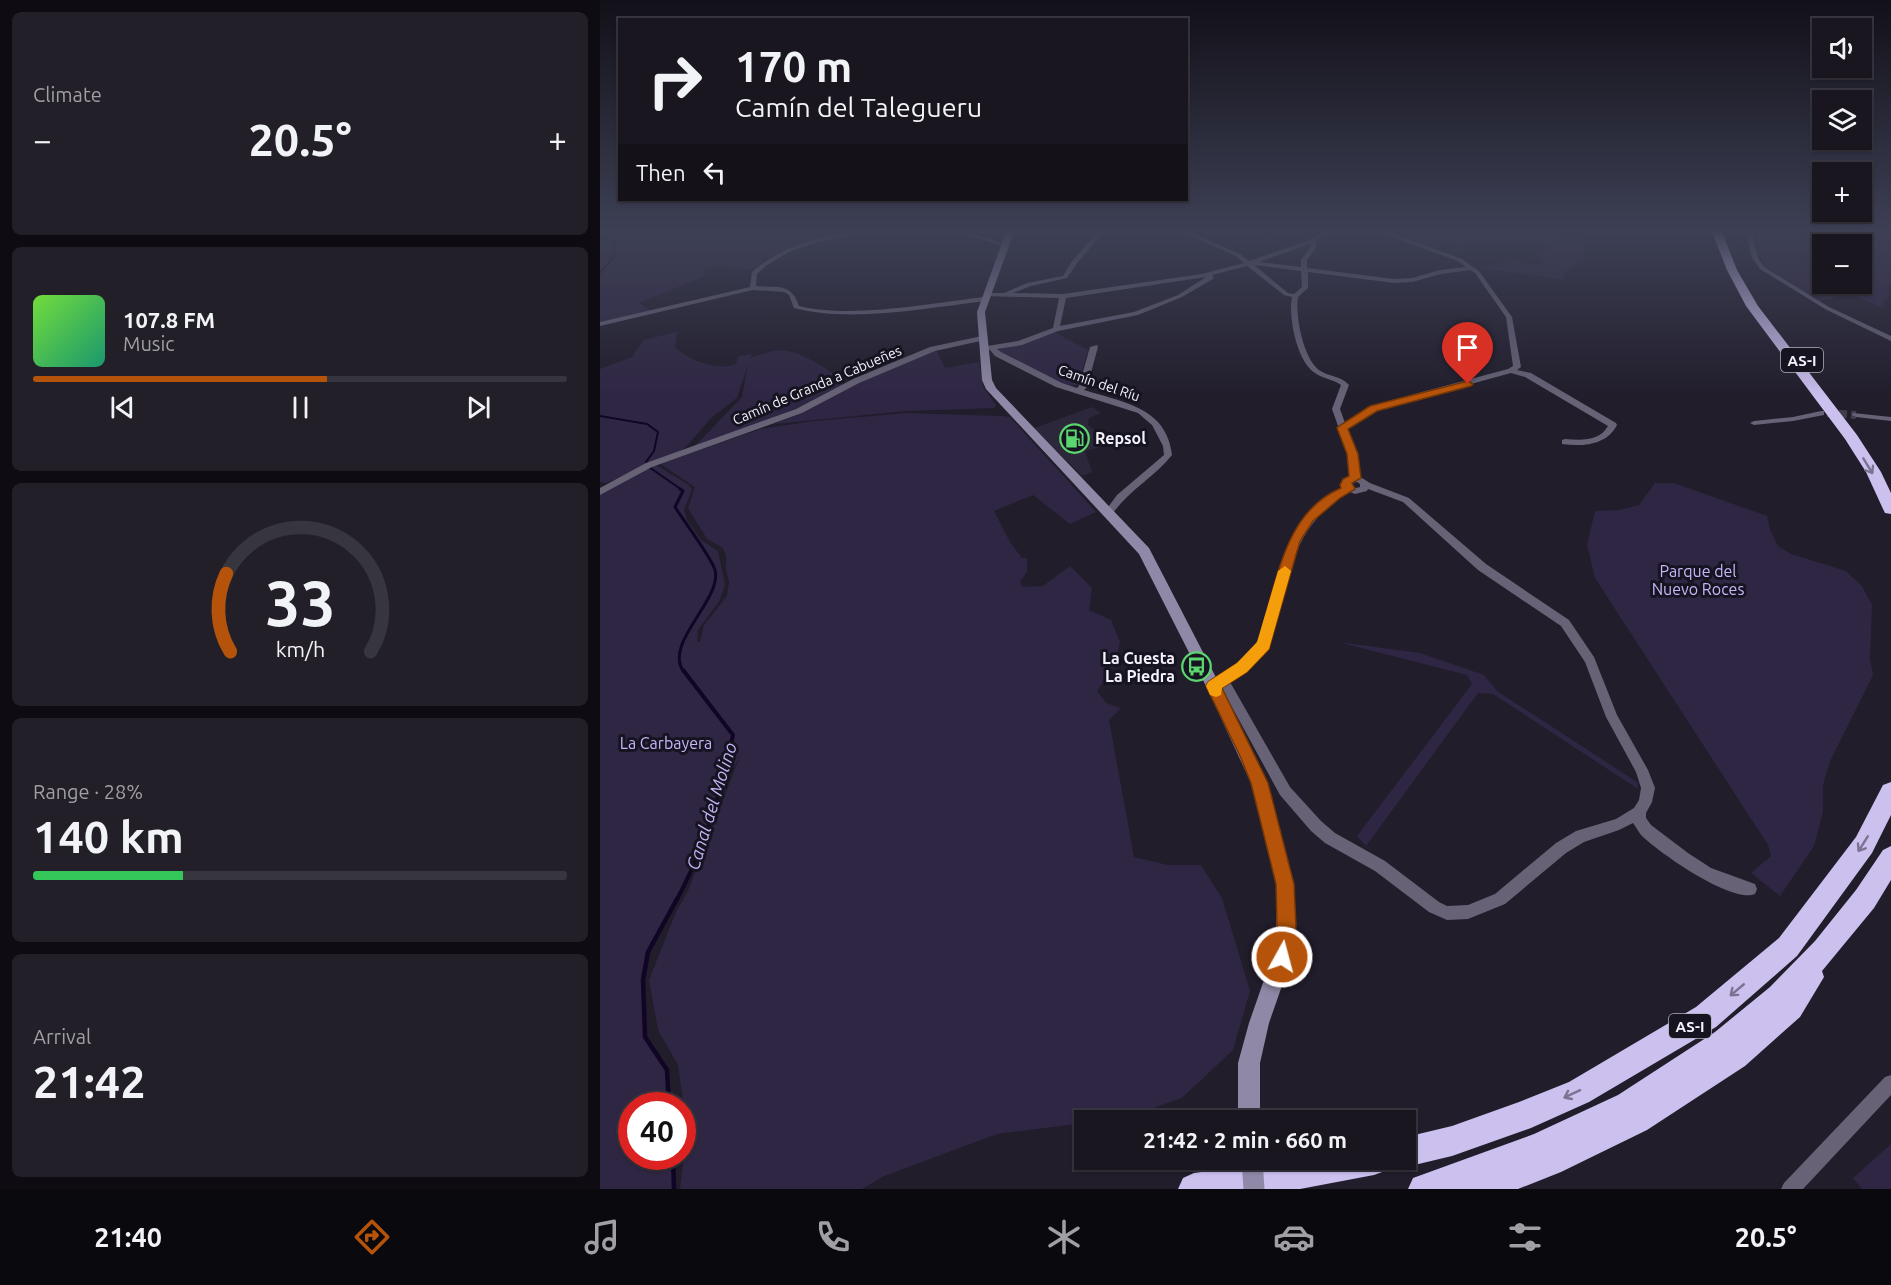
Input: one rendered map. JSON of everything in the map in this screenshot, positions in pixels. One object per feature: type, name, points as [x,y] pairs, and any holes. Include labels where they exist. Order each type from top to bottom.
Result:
[{"type":"highway","name":"AS-I","points":[[1743,287],[1751,303],[1867,463],[1891,509]]},
{"type":"highway","name":"AS-I","points":[[1752,287],[1799,357],[1858,432],[1891,481]]},
{"type":"highway","name":"AS-I","points":[[1416,1150],[1452,1141],[1520,1117],[1579,1092],[1706,1017],[1788,947],[1864,844],[1891,792]]},
{"type":"highway","name":"AS-I","points":[[1424,1189],[1466,1176],[1542,1146],[1620,1109],[1725,1042],[1780,997],[1824,950],[1865,899],[1891,858]]},
{"type":"highway","points":[[1478,1189],[1550,1161],[1636,1119],[1735,1056],[1790,1007],[1865,899]]},
{"type":"highway","points":[[1194,1189],[1324,1170]]},
{"type":"street","points":[[994,287],[981,312],[986,344],[987,380],[991,389],[1144,551],[1218,683],[1285,791],[1316,826],[1330,838],[1380,866],[1434,907],[1447,913],[1468,912],[1500,899],[1561,848],[1581,836],[1619,824],[1639,812],[1645,802],[1648,788],[1642,770],[1612,717],[1590,660],[1565,623],[1482,567],[1406,500],[1366,485],[1355,478],[1347,481],[1346,485],[1349,489]]},
{"type":"street","points":[[992,294],[1015,287]]},
{"type":"street","points":[[600,324],[753,288],[786,290],[792,294],[796,307],[817,312],[887,309],[992,294],[1069,293],[1112,287]]},
{"type":"street","name":"Camín de Granda a Cabueñes","points":[[600,492],[647,466],[799,411],[856,381],[933,349],[1019,343],[1056,329],[1144,311],[1195,287]]},
{"type":"street","points":[[1278,287],[1286,294],[1295,296]]},
{"type":"street","points":[[1305,287],[1295,296],[1294,313],[1299,337],[1309,363],[1315,370],[1340,380],[1345,385],[1335,409],[1352,454],[1355,478]]},
{"type":"street","points":[[1342,428],[1373,408],[1511,371],[1517,367],[1509,317],[1487,287]]},
{"type":"street","points":[[1794,287],[1827,308],[1891,339]]},
{"type":"street","points":[[1056,329],[1069,293]]},
{"type":"street","name":"Camín del Ríu","points":[[986,344],[998,354],[1048,380],[1141,411],[1156,424],[1167,446],[1168,451],[1165,458],[1148,476],[1118,500],[1108,514]]},
{"type":"street","points":[[1079,391],[1083,387],[1094,347]]},
{"type":"street","points":[[1511,371],[1528,375],[1614,425],[1613,429],[1600,440],[1565,442]]},
{"type":"street","points":[[1754,423],[1793,419],[1821,413]]},
{"type":"street","points":[[1856,415],[1891,419]]},
{"type":"street","points":[[1218,683],[1242,668],[1264,645],[1294,541],[1304,523],[1335,495],[1349,489],[1362,491],[1366,485]]},
{"type":"street","points":[[1218,683],[1259,783],[1285,884],[1286,926],[1282,957],[1260,1021],[1250,1060],[1249,1110]]},
{"type":"street","points":[[1639,812],[1640,820],[1646,830],[1705,875],[1724,884],[1749,889]]},
{"type":"street","points":[[1790,1189],[1891,1083]]},
{"type":"street","points":[[1253,1170],[1254,1189]]},
{"type":"shaded area","name":"Repsol","points":[[1092,407],[1101,413],[1089,418],[1088,425],[1114,444],[1085,451],[1092,472],[1082,476],[1034,428]]},
{"type":"green space","points":[[600,287],[677,287],[639,303],[651,311],[600,322]]},
{"type":"green space","points":[[1798,287],[1812,287],[1812,294],[1850,294],[1820,301]]},
{"type":"green space","points":[[1872,287],[1889,287],[1890,294],[1883,303],[1883,308],[1850,294],[1872,294]]},
{"type":"green space","name":"La Carbayera","points":[[677,332],[675,348],[688,357],[711,365],[735,365],[739,356],[753,354],[749,358],[787,351],[818,363],[843,384],[802,406],[694,447],[742,397],[748,364],[737,398],[711,418],[686,447],[661,463],[761,429],[814,421],[907,413],[1003,416],[1010,417],[1096,512],[1070,524],[1033,495],[994,511],[1010,542],[1022,558],[1027,558],[1027,572],[1020,582],[1023,587],[1043,586],[1070,566],[1092,588],[1089,610],[1111,620],[1120,642],[1115,664],[1097,691],[1106,703],[1121,708],[1109,720],[1134,857],[1168,865],[1201,865],[1222,898],[1250,991],[1233,1050],[1182,1098],[1147,1110],[1074,1110],[1074,1124],[997,1134],[882,1177],[862,1189],[680,1189],[682,1170],[696,1170],[696,1092],[682,1092],[678,1065],[658,1030],[649,980],[676,912],[688,891],[740,756],[733,769],[725,770],[689,877],[648,952],[643,980],[645,1037],[667,1070],[668,1092],[618,1092],[618,1170],[673,1170],[674,1189],[600,1189],[600,492],[625,476],[606,483],[600,482],[600,369],[632,357],[644,340]],"holes":[[[659,463],[695,487],[688,508],[707,539],[723,548],[729,582],[727,596],[704,625],[700,642],[697,642],[698,630],[720,600],[725,584],[718,551],[701,540],[687,520],[684,510],[692,490],[689,485],[656,465]]]},
{"type":"green space","points":[[1054,332],[1088,350],[1078,385],[1060,383],[996,350]]},
{"type":"green space","points":[[936,350],[945,368],[979,362],[983,387],[996,405],[995,408],[906,411],[774,424],[795,416],[858,383]]},
{"type":"green space","name":"Parque del Nuevo Roces","points":[[1655,483],[1674,483],[1767,516],[1778,546],[1791,554],[1846,571],[1862,586],[1872,605],[1870,659],[1873,675],[1830,761],[1823,785],[1823,812],[1814,846],[1780,896],[1751,873],[1771,856],[1768,845],[1595,578],[1587,545],[1595,511],[1619,510],[1639,505]]},
{"type":"green space","points":[[1338,642],[1420,653],[1484,675],[1497,691],[1637,782],[1638,789],[1493,694],[1478,693],[1366,846],[1357,836],[1472,684],[1467,675]]},
{"type":"green space","points":[[1891,1144],[1891,1189],[1862,1189],[1853,1178]]},
{"type":"waterway","name":"Canal del Molino","points":[[600,416],[647,424],[658,432],[654,451],[646,462],[649,467],[682,490]]},
{"type":"waterway","name":"Canal del Molino","points":[[680,489],[683,491],[675,507],[715,570],[715,582],[710,594],[681,648],[679,661],[683,670]]},
{"type":"waterway","name":"Canal del Molino","points":[[676,901],[695,862],[710,820],[733,735],[683,670]]},
{"type":"waterway","name":"Canal del Molino","points":[[668,1092],[667,1070],[645,1037],[643,980],[648,952],[677,899]]},
{"type":"waterway","name":"Canal del Molino","points":[[673,1170],[674,1189]]},
{"type":"tunnel","points":[[1827,413],[1856,415]]},
{"type":"slow traffic","points":[[1216,691],[1213,686],[1242,668],[1264,645],[1285,571]]},
{"type":"place","name":"Repsol","points":[[1074,438]]},
{"type":"place","name":"La Cuesta La Piedra","points":[[1196,667]]},
{"type":"route","points":[[1282,957],[1286,926],[1285,884],[1259,783],[1213,686],[1242,668],[1264,645],[1294,541],[1304,523],[1335,495],[1349,489],[1346,485],[1347,481],[1355,478],[1352,454],[1342,428],[1373,408],[1468,384]]}]
